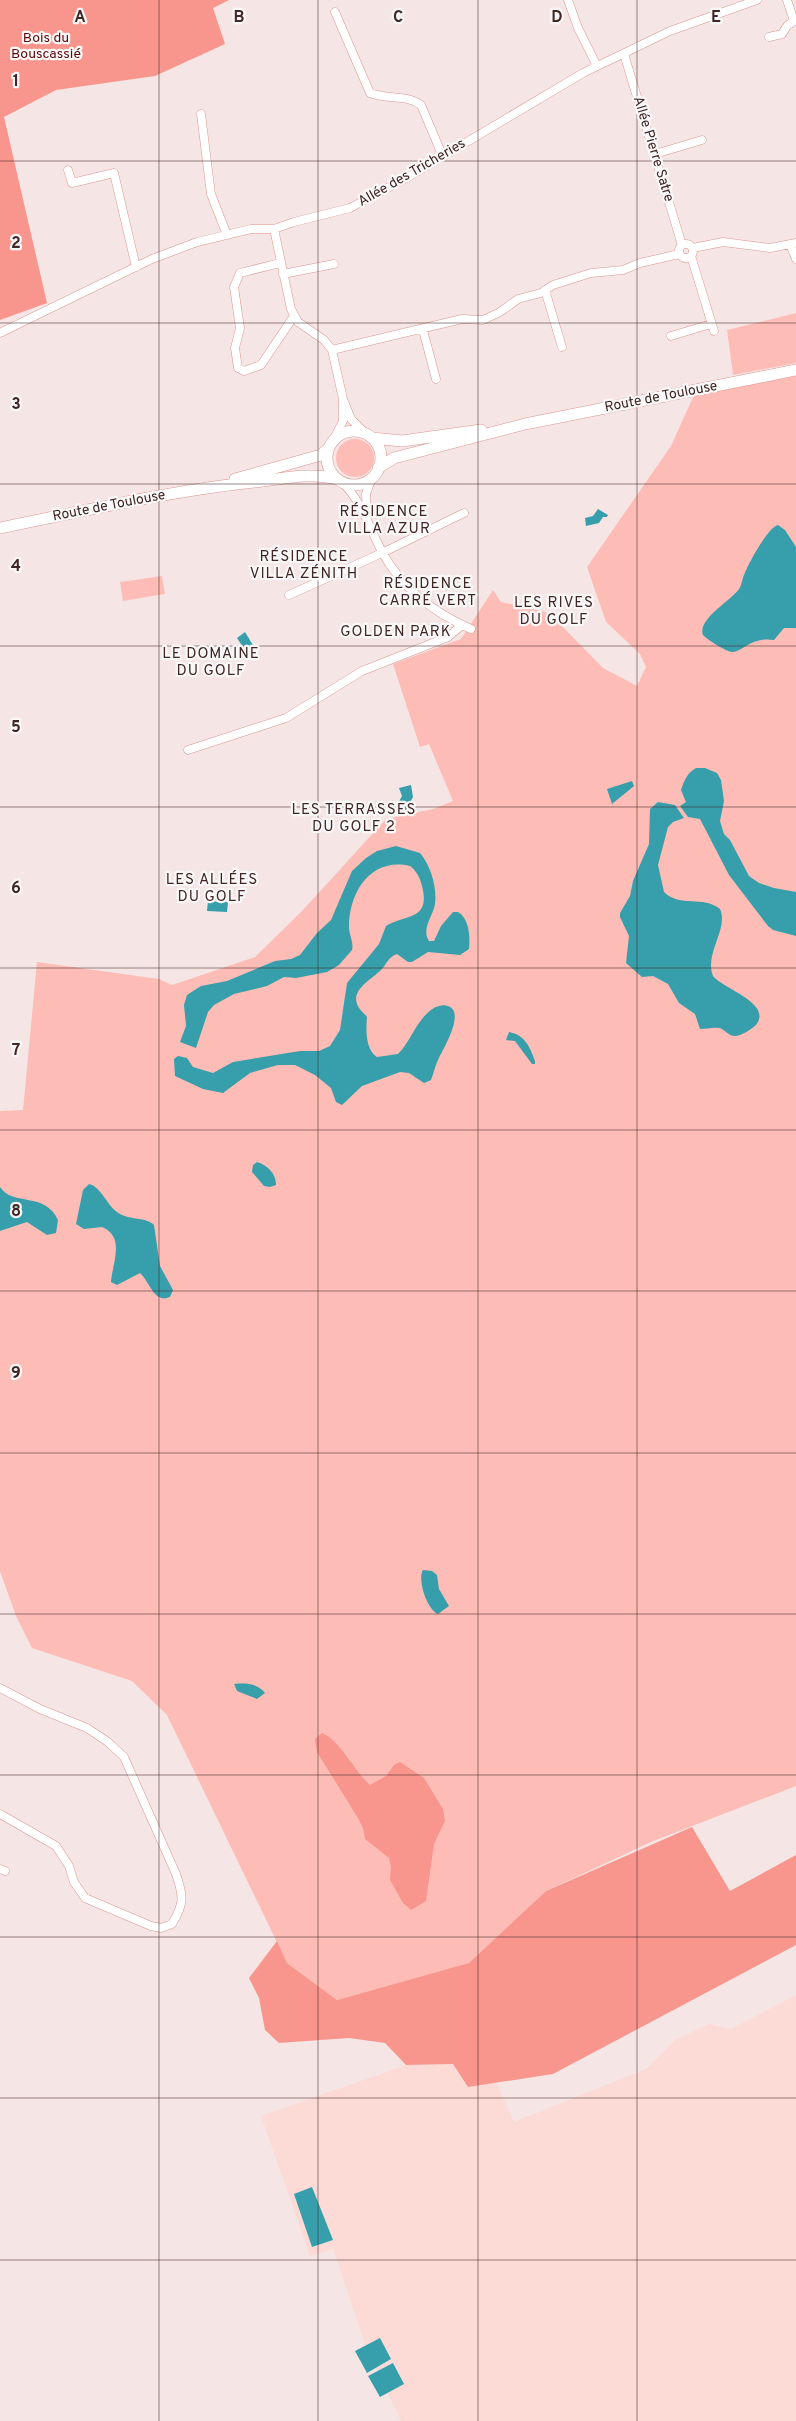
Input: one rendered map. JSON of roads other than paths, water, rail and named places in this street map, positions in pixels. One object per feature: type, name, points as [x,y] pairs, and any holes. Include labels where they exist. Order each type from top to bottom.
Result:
[{"type":"main road","name":"Route de Toulouse","points":[[375,473],[394,458],[525,424],[796,370]]},
{"type":"main road","name":"Route de Toulouse","points":[[368,436],[402,441],[525,424]]},
{"type":"main road","points":[[352,431],[368,436],[380,455],[375,473],[354,484],[340,480],[329,469],[331,444],[352,431]]},
{"type":"main road","name":"Route de Toulouse","points":[[219,485],[251,474],[321,455],[331,444]]},
{"type":"main road","name":"Route de Toulouse","points":[[0,528],[219,485],[303,475],[318,475],[340,480]]},
{"type":"street","points":[[568,0],[578,28],[597,66]]},
{"type":"street","name":"Allée des Tricheries","points":[[0,332],[136,267],[197,242],[251,229],[274,229],[350,208],[443,157],[526,104],[597,66],[670,31],[757,0]]},
{"type":"street","points":[[769,37],[782,34],[787,26],[795,21],[786,0]]},
{"type":"street","points":[[335,12],[370,93],[377,96],[414,100],[421,105],[443,157]]},
{"type":"street","name":"Allée Pierre Satre","points":[[624,54],[682,245]]},
{"type":"street","points":[[201,114],[211,194],[227,235]]},
{"type":"street","points":[[655,154],[702,140]]},
{"type":"street","points":[[68,170],[72,183],[114,173],[136,267]]},
{"type":"street","points":[[274,229],[280,263],[294,316],[298,322],[324,340],[332,350],[343,400],[351,419],[368,436]]},
{"type":"street","points":[[332,350],[462,319],[482,320],[500,312],[513,302],[553,285],[591,274],[623,270],[640,263],[679,254],[685,258],[692,252],[723,242],[770,248],[793,243],[796,259]]},
{"type":"street","points":[[671,336],[713,328],[692,252],[687,244],[682,245],[679,254]]},
{"type":"street","points":[[280,263],[240,273],[236,278],[234,286],[240,332],[235,348],[238,368],[244,371],[261,365],[294,316]]},
{"type":"street","points":[[283,274],[334,264]]},
{"type":"street","points":[[545,290],[562,347]]},
{"type":"street","points":[[422,330],[436,379]]},
{"type":"street","points":[[331,444],[343,421],[343,400]]},
{"type":"street","points":[[367,520],[366,494],[375,473]]},
{"type":"street","points":[[340,480],[357,498],[382,553],[413,594],[471,629]]},
{"type":"street","points":[[288,595],[382,553],[464,513]]},
{"type":"street","points":[[188,750],[286,718],[362,671],[448,637],[462,625]]},
{"type":"street","points":[[0,1688],[40,1709],[87,1728],[108,1742],[124,1757],[176,1874],[182,1890],[182,1907],[172,1924],[161,1928],[126,1917],[85,1898],[74,1882],[66,1859],[56,1846],[0,1814]]},
{"type":"water","points":[[598,509],[608,515],[607,517],[603,517],[599,523],[586,526],[585,518],[593,516]]},
{"type":"water","points":[[778,525],[785,530],[796,547],[796,628],[784,628],[774,640],[759,640],[735,652],[729,651],[703,635],[705,623],[739,589],[746,570],[759,547],[769,532]]},
{"type":"water","points":[[245,632],[256,650],[248,655],[237,638]]},
{"type":"water","points":[[696,768],[705,768],[717,773],[721,780],[724,801],[720,821],[724,834],[730,840],[749,876],[759,883],[796,892],[796,936],[773,930],[768,926],[729,875],[700,819],[688,817],[680,806],[686,802],[681,790],[683,783]]},
{"type":"water","points":[[632,781],[634,786],[612,804],[607,789]]},
{"type":"water","points":[[411,785],[413,797],[406,810],[397,805],[402,796],[399,788]]},
{"type":"water","points":[[658,802],[675,805],[684,818],[673,822],[668,827],[658,865],[664,892],[670,897],[684,901],[706,903],[720,909],[721,925],[711,967],[713,976],[718,981],[745,997],[758,1010],[759,1017],[756,1025],[747,1032],[734,1036],[719,1028],[700,1029],[695,1014],[679,1003],[668,984],[653,976],[642,977],[626,963],[629,936],[620,913],[630,896],[633,881],[649,844],[650,809]]},
{"type":"water","points":[[396,846],[420,853],[430,870],[434,884],[435,904],[426,932],[429,941],[434,941],[441,926],[453,912],[458,912],[467,924],[469,949],[460,955],[428,952],[412,962],[408,962],[397,954],[394,955],[381,970],[362,986],[356,996],[356,1002],[367,1017],[368,1044],[377,1057],[398,1054],[423,1017],[434,1008],[445,1005],[453,1010],[455,1015],[452,1031],[431,1080],[424,1083],[409,1073],[400,1072],[362,1086],[342,1105],[336,1102],[331,1088],[315,1075],[295,1065],[278,1065],[250,1073],[223,1093],[203,1089],[175,1076],[174,1059],[178,1056],[187,1058],[193,1067],[213,1073],[233,1062],[300,1051],[319,1051],[330,1046],[340,1030],[347,983],[379,944],[386,926],[414,915],[420,911],[423,905],[424,897],[419,877],[410,866],[396,865],[384,867],[374,872],[365,880],[353,901],[350,914],[349,927],[352,950],[339,965],[327,972],[296,978],[284,977],[267,986],[234,994],[214,1005],[208,1012],[196,1048],[180,1042],[186,1026],[184,1005],[187,995],[201,986],[227,981],[275,961],[291,959],[300,955],[317,933],[331,920],[352,871],[377,851]]},
{"type":"water","points":[[208,901],[228,902],[227,912],[207,911]]},
{"type":"water","points":[[509,1032],[519,1036],[526,1042],[535,1064],[532,1064],[515,1041],[506,1040]]},
{"type":"water","points":[[257,1162],[270,1170],[276,1185],[264,1186],[252,1172],[253,1165]]},
{"type":"water","points":[[89,1184],[98,1189],[115,1211],[128,1217],[151,1222],[154,1225],[160,1266],[173,1290],[170,1297],[165,1298],[156,1295],[140,1273],[117,1285],[111,1282],[116,1252],[114,1237],[102,1227],[84,1229],[76,1224],[83,1190]]},
{"type":"water","points":[[0,1187],[13,1197],[45,1205],[58,1220],[56,1233],[47,1235],[27,1222],[0,1231]]},
{"type":"water","points":[[423,1570],[432,1571],[437,1575],[439,1589],[449,1606],[438,1614],[430,1607],[424,1594],[421,1580]]},
{"type":"water","points":[[234,1684],[255,1685],[265,1693],[257,1699],[237,1691]]},
{"type":"water","points":[[312,2187],[333,2240],[312,2247],[294,2194]]},
{"type":"water","points":[[380,2338],[391,2359],[367,2373],[355,2351]]},
{"type":"water","points":[[393,2363],[404,2384],[380,2397],[368,2376]]},
{"type":"district","name":"RÉSIDENCE VILLA AZUR","points":[[384,520]]},
{"type":"district","name":"RÉSIDENCE VILLA ZÉNITH","points":[[304,566]]},
{"type":"district","name":"RÉSIDENCE CARRÉ VERT","points":[[428,592]]},
{"type":"district","name":"LES RIVES DU GOLF","points":[[554,612]]},
{"type":"district","name":"GOLDEN PARK","points":[[396,632]]},
{"type":"district","name":"LE DOMAINE DU GOLF","points":[[211,662]]},
{"type":"district","name":"LES TERRASSES DU GOLF 2","points":[[354,818]]},
{"type":"district","name":"LES ALLÉES DU GOLF","points":[[212,888]]},
{"type":"park label","name":"Bois du Bouscassié","points":[[46,46]]}]
